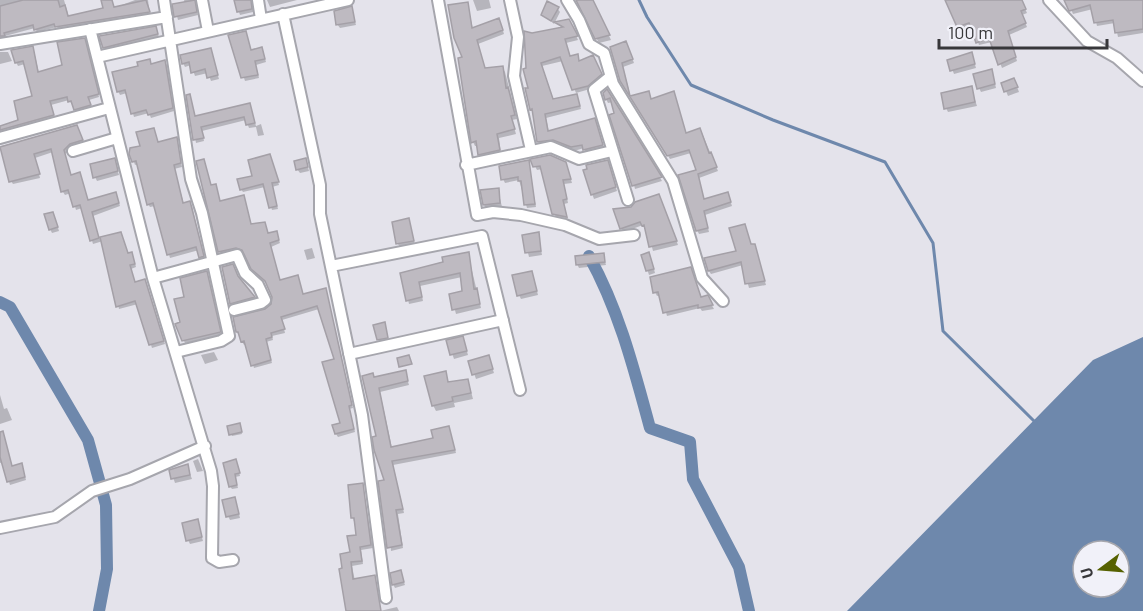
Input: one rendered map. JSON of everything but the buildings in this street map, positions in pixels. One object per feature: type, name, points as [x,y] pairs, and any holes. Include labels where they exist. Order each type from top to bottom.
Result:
[{"type":"street","points":[[164,0],[191,179],[213,261],[229,336],[220,341],[176,352]]},
{"type":"street","points":[[202,0],[208,31]]},
{"type":"street","points":[[258,0],[261,19]]},
{"type":"street","points":[[97,57],[283,14],[301,5],[348,0]]},
{"type":"street","points":[[438,0],[466,165],[520,390]]},
{"type":"street","points":[[510,0],[518,37],[514,76],[531,150]]},
{"type":"street","points":[[567,0],[577,15],[589,44],[604,53],[610,77],[673,181],[702,278],[723,301]]},
{"type":"street","points":[[1049,0],[1087,41],[1117,58],[1143,81]]},
{"type":"street","points":[[283,14],[320,185],[320,214],[362,415],[386,598]]},
{"type":"street","points":[[0,44],[167,17]]},
{"type":"street","points":[[90,29],[153,278],[205,446],[213,486],[213,558],[219,562],[233,560]]},
{"type":"street","points":[[610,77],[594,90],[628,200]]},
{"type":"street","points":[[0,138],[109,108]]},
{"type":"street","points":[[73,151],[117,138]]},
{"type":"street","points":[[466,165],[531,150],[555,147],[579,159],[612,151]]},
{"type":"street","points":[[477,215],[493,212],[521,215],[565,225],[599,239],[633,235]]},
{"type":"street","points":[[331,266],[482,236]]},
{"type":"street","points":[[153,278],[237,255],[245,273],[258,285],[265,297],[261,303],[234,310]]},
{"type":"street","points":[[349,354],[503,320]]},
{"type":"street","points":[[0,528],[55,517],[92,491],[121,482],[205,446]]},
{"type":"water","points":[[1143,337],[1143,611],[847,611],[1093,360]]},
{"type":"waterway","points":[[639,0],[647,17],[691,85],[773,120],[885,162],[933,243],[943,331],[1036,423]]},
{"type":"waterway","points":[[589,256],[600,276],[617,319],[632,362],[650,428],[690,442],[693,479],[739,567],[749,611]]},
{"type":"waterway","points":[[0,302],[10,307],[88,440],[106,505],[107,569],[99,611]]}]
